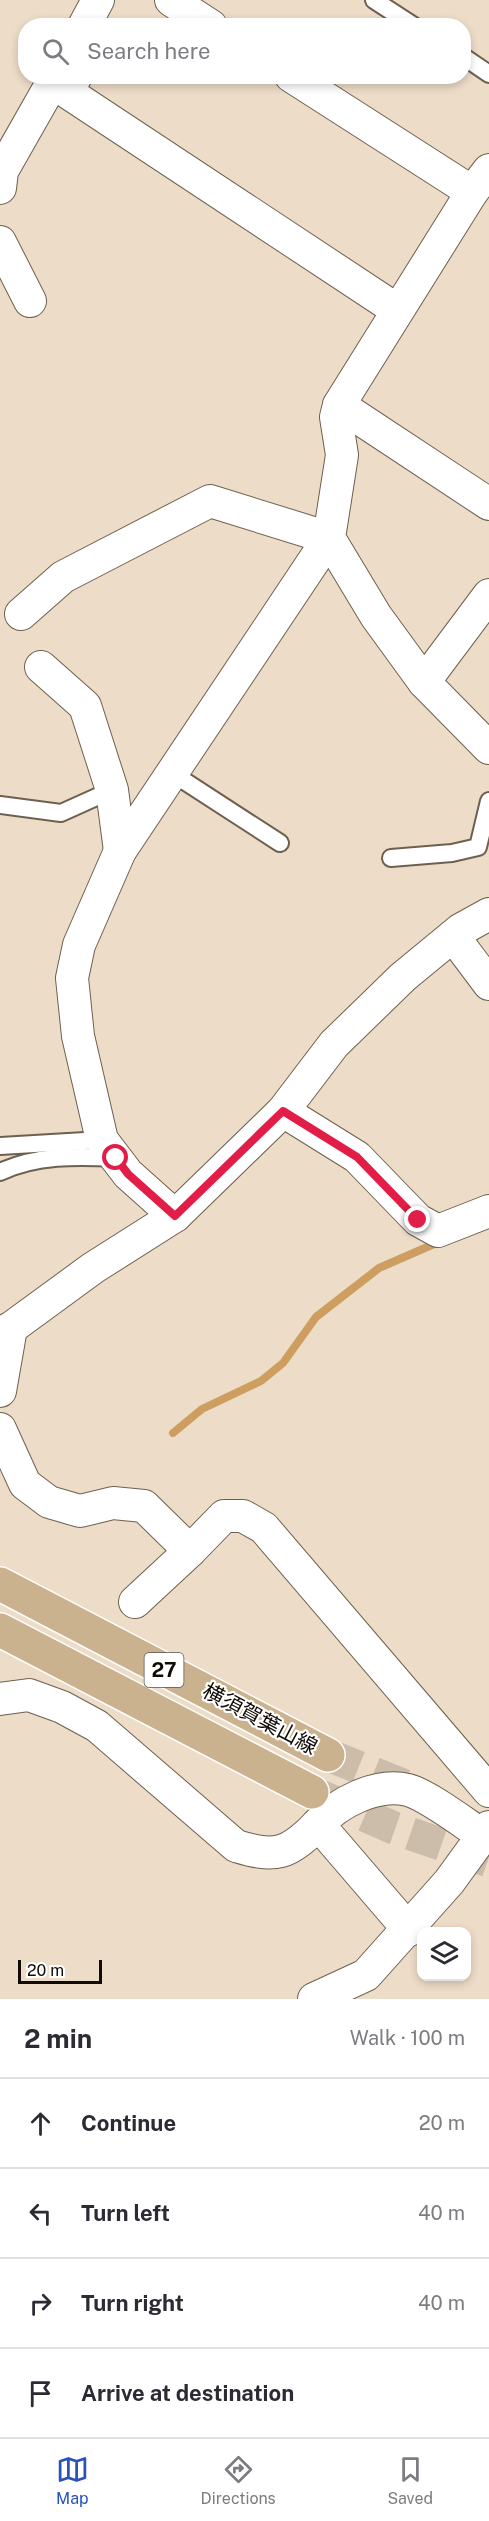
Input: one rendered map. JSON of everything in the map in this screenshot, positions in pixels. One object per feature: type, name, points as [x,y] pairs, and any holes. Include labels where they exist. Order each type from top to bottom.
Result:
[{"type":"main road","name":"横須賀葉山線","points":[[0,1584],[328,1755]]},
{"type":"main road","name":"横須賀葉山線","points":[[0,1630],[315,1808]]},
{"type":"street","points":[[88,18],[98,0]]},
{"type":"street","points":[[171,0],[199,18]]},
{"type":"street","points":[[0,188],[2,171],[51,84]]},
{"type":"street","points":[[72,84],[67,92],[397,310]]},
{"type":"street","points":[[175,1216],[128,1174],[109,1149],[78,1036],[72,978],[79,945],[120,851],[329,538],[342,455],[336,417],[339,405],[480,181],[305,84]]},
{"type":"street","points":[[0,242],[30,301]]},
{"type":"street","points":[[339,405],[489,504]]},
{"type":"street","points":[[21,614],[63,577],[210,501],[329,538],[376,616],[424,682],[489,748]]},
{"type":"street","points":[[424,682],[489,595]]},
{"type":"street","points":[[41,667],[85,706],[112,790],[120,851]]},
{"type":"street","points":[[0,1391],[6,1331],[93,1268],[175,1216],[283,1111],[334,1044],[403,977],[453,936],[489,914]]},
{"type":"street","points":[[453,936],[489,984]]},
{"type":"street","points":[[283,1111],[357,1157],[418,1220],[438,1231],[489,1211]]},
{"type":"street","points":[[0,1429],[25,1484],[49,1502],[80,1511],[112,1503],[144,1506],[190,1551]]},
{"type":"street","points":[[135,1602],[224,1516],[243,1516],[264,1528],[489,1791]]},
{"type":"street","points":[[0,1699],[29,1695],[62,1707],[97,1726],[236,1846],[259,1852],[282,1851],[312,1831],[315,1808]]},
{"type":"street","points":[[314,1999],[366,1975],[409,1930],[449,1882],[486,1831],[408,1790],[377,1789],[350,1800],[315,1808]]},
{"type":"street","points":[[315,1808],[409,1930]]},
{"type":"lane","points":[[374,0],[402,18]]},
{"type":"lane","points":[[471,62],[489,74]]},
{"type":"lane","points":[[172,773],[280,843]]},
{"type":"lane","points":[[0,806],[61,813],[112,790]]},
{"type":"lane","points":[[391,858],[452,854],[478,847],[489,801]]},
{"type":"lane","points":[[0,1146],[109,1149]]},
{"type":"lane","points":[[0,1172],[15,1165],[109,1149]]},
{"type":"waterway","points":[[173,1433],[202,1409],[261,1381],[283,1363],[316,1317],[379,1268],[441,1241]]},
{"type":"tunnel","points":[[328,1755],[418,1791]]},
{"type":"tunnel","points":[[320,1796],[394,1828],[489,1861]]},
{"type":"route","points":[[116,1158],[128,1174],[175,1216],[283,1111],[357,1157],[418,1220]]}]
